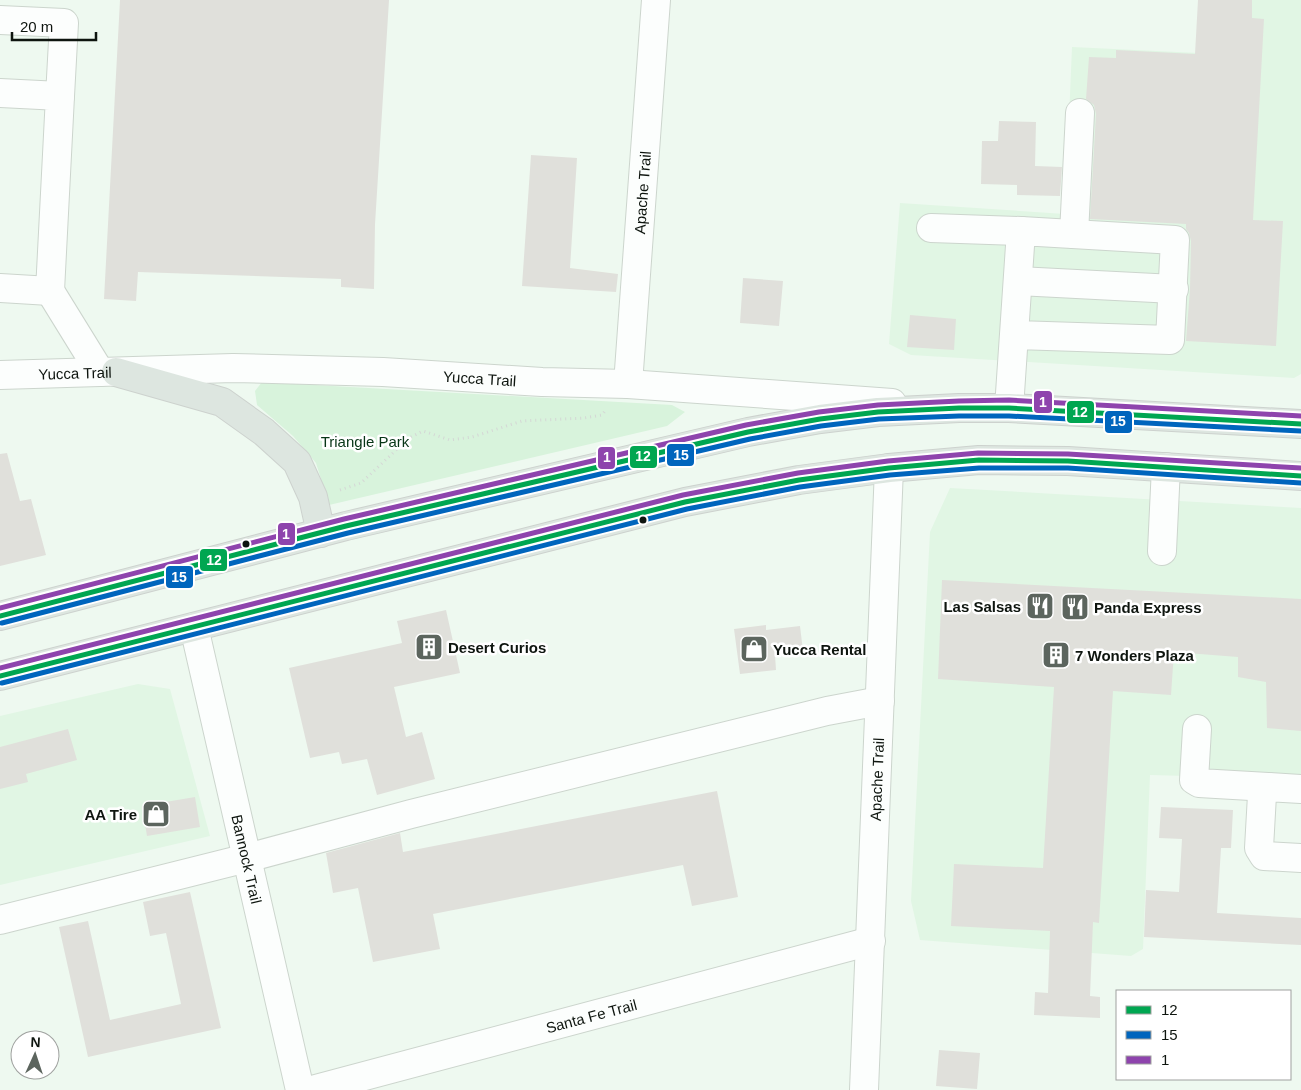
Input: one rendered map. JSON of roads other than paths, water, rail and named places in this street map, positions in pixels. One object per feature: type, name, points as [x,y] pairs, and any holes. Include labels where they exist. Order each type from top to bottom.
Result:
[{"type":"main road","points":[[108,372],[222,402],[264,432],[297,462],[313,497],[322,533]]},
{"type":"main road","points":[[0,616],[322,533],[748,432],[820,419],[878,412],[959,408],[1009,408],[1301,424]]},
{"type":"main road","points":[[0,676],[685,502],[799,480],[889,468],[979,460],[1068,461],[1301,476]]},
{"type":"street","name":"Apache Trail","points":[[619,384],[656,0]]},
{"type":"street","points":[[0,20],[64,23],[50,291],[108,372]]},
{"type":"street","points":[[0,93],[60,96]]},
{"type":"street","points":[[1074,234],[1080,113]]},
{"type":"street","points":[[931,228],[1175,240],[1170,340],[1014,335]]},
{"type":"street","points":[[1009,408],[1021,231]]},
{"type":"street","points":[[1018,281],[1174,289]]},
{"type":"street","points":[[0,288],[50,291]]},
{"type":"street","name":"Yucca Trail","points":[[0,375],[233,368],[383,372],[542,382],[619,384],[959,408]]},
{"type":"street","points":[[1162,551],[1166,467]]},
{"type":"street","name":"Apache Trail","points":[[864,1090],[889,468]]},
{"type":"street","name":"Bannock Trail","points":[[194,627],[300,1090]]},
{"type":"street","points":[[0,920],[247,858],[411,814],[827,711],[880,701]]},
{"type":"street","points":[[1197,729],[1194,780],[1200,783],[1301,789]]},
{"type":"street","points":[[1268,787],[1262,795],[1259,848],[1264,856],[1301,858]]},
{"type":"street","name":"Santa Fe Trail","points":[[312,1090],[871,941]]},
{"type":"place","name":"Las Salsas","points":[[1040,606]]},
{"type":"place","name":"Panda Express","points":[[1075,607]]},
{"type":"place","name":"Desert Curios","points":[[429,647]]},
{"type":"place","name":"Yucca Rental","points":[[754,649]]},
{"type":"place","name":"7 Wonders Plaza","points":[[1056,655]]},
{"type":"place","name":"AA Tire","points":[[156,814]]},
{"type":"park label","name":"Triangle Park","points":[[365,441]]}]
